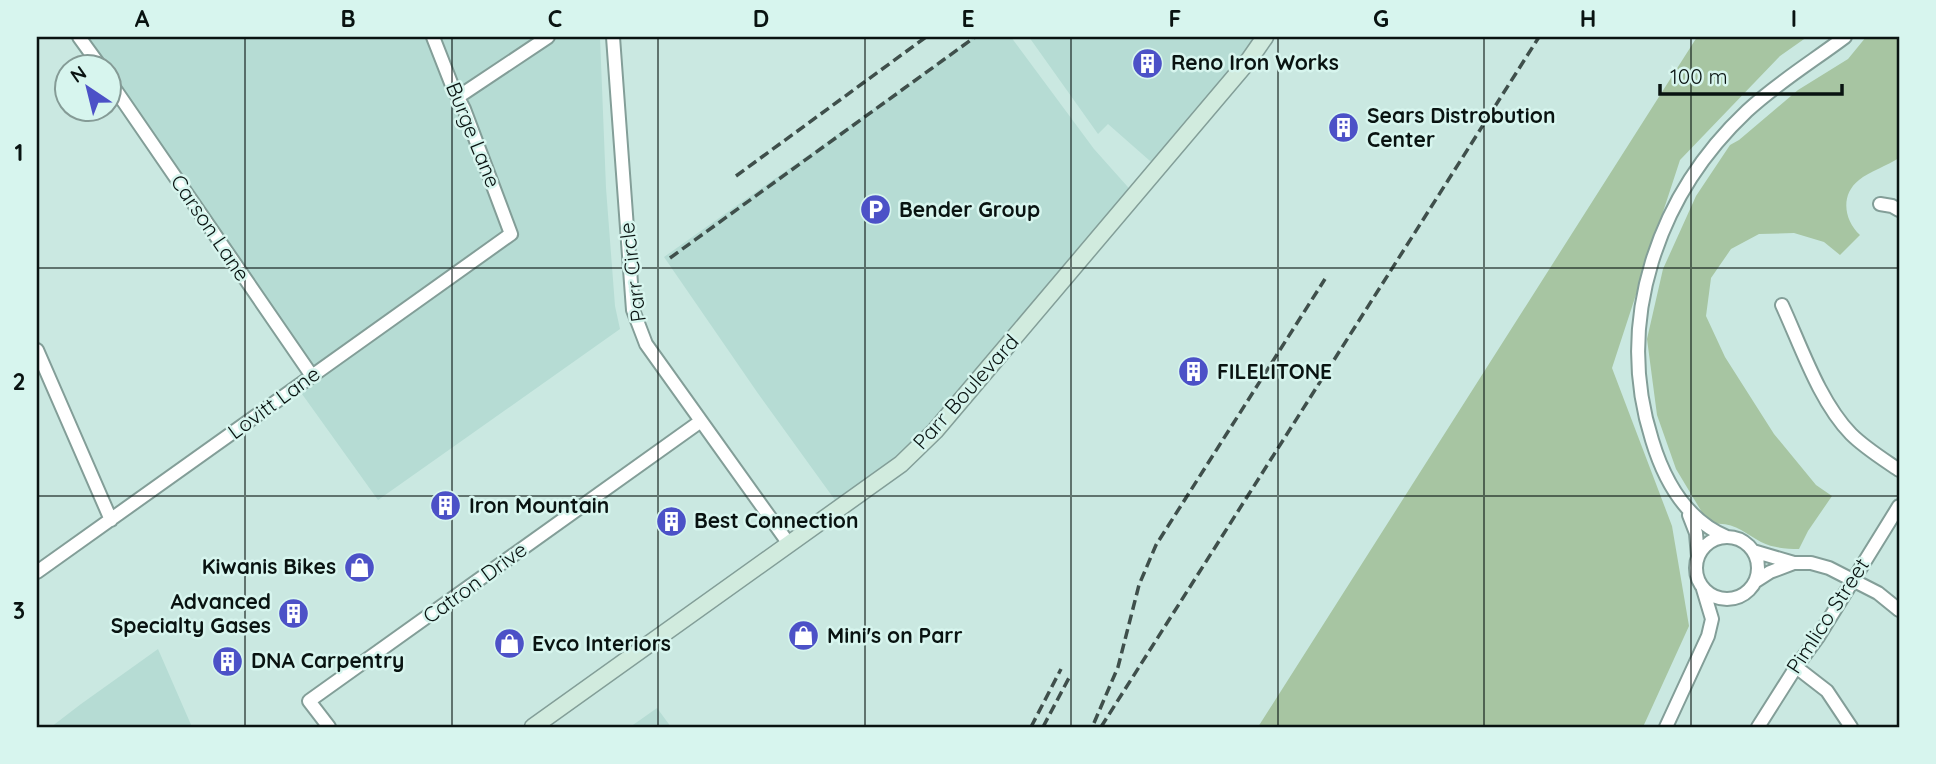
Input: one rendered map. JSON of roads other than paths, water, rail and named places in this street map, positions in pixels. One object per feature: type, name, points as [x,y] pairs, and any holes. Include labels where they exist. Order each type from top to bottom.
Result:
[{"type":"main road","name":"Parr Boulevard","points":[[533,727],[901,464],[935,431],[1249,60],[1265,37]]},
{"type":"street","points":[[79,37],[90,52]]},
{"type":"street","name":"Burge Lane","points":[[433,37],[511,234]]},
{"type":"street","points":[[458,97],[548,37]]},
{"type":"street","name":"Parr Circle","points":[[613,37],[633,310],[646,344],[789,544]]},
{"type":"street","points":[[1756,580],[1758,565],[1753,551],[1746,543],[1703,525],[1688,511],[1676,494],[1654,447],[1645,420],[1639,387],[1639,323],[1658,242],[1691,175],[1748,110],[1845,37]]},
{"type":"street","name":"Carson Lane","points":[[122,99],[312,376]]},
{"type":"street","points":[[1880,204],[1892,205],[1899,210]]},
{"type":"street","name":"Lovitt Lane","points":[[37,572],[511,234]]},
{"type":"street","points":[[1782,304],[1827,402],[1840,422],[1864,446],[1899,470]]},
{"type":"street","points":[[37,350],[111,520]]},
{"type":"street","name":"Catron Drive","points":[[329,727],[309,701],[701,421]]},
{"type":"street","name":"Pimlico Street","points":[[1758,727],[1818,637],[1899,506]]},
{"type":"street","points":[[1666,727],[1708,636],[1712,618],[1695,571],[1698,556],[1696,533],[1688,511]]},
{"type":"street","points":[[1698,556],[1707,543],[1727,537]]},
{"type":"street","points":[[1753,551],[1794,563],[1811,563],[1829,568],[1878,593],[1899,610]]},
{"type":"street","points":[[1703,589],[1722,600],[1732,599],[1742,596],[1756,580],[1794,563]]},
{"type":"street","points":[[1712,618],[1732,599]]},
{"type":"street","points":[[1796,667],[1827,691],[1851,727]]},
{"type":"railway","points":[[736,176],[926,37]]},
{"type":"railway","points":[[670,258],[975,37]]},
{"type":"railway","points":[[1101,727],[1539,37]]},
{"type":"railway","points":[[1094,723],[1118,667],[1139,585],[1156,545],[1325,279]]},
{"type":"railway","points":[[1031,727],[1061,669]]},
{"type":"railway","points":[[1043,727],[1071,674]]},
{"type":"place","name":"Reno Iron Works","points":[[1148,63]]},
{"type":"place","name":"Sears Distrobution Center","points":[[1344,128]]},
{"type":"place","name":"Bender Group","points":[[876,210]]},
{"type":"place","name":"FILELITONE","points":[[1194,372]]},
{"type":"place","name":"Iron Mountain","points":[[446,506]]},
{"type":"place","name":"Best Connection","points":[[671,521]]},
{"type":"place","name":"Kiwanis Bikes","points":[[359,567]]},
{"type":"place","name":"Advanced Specialty Gases","points":[[294,614]]},
{"type":"place","name":"Mini's on Parr","points":[[804,636]]},
{"type":"place","name":"Evco Interiors","points":[[509,644]]},
{"type":"place","name":"DNA Carpentry","points":[[228,661]]}]
